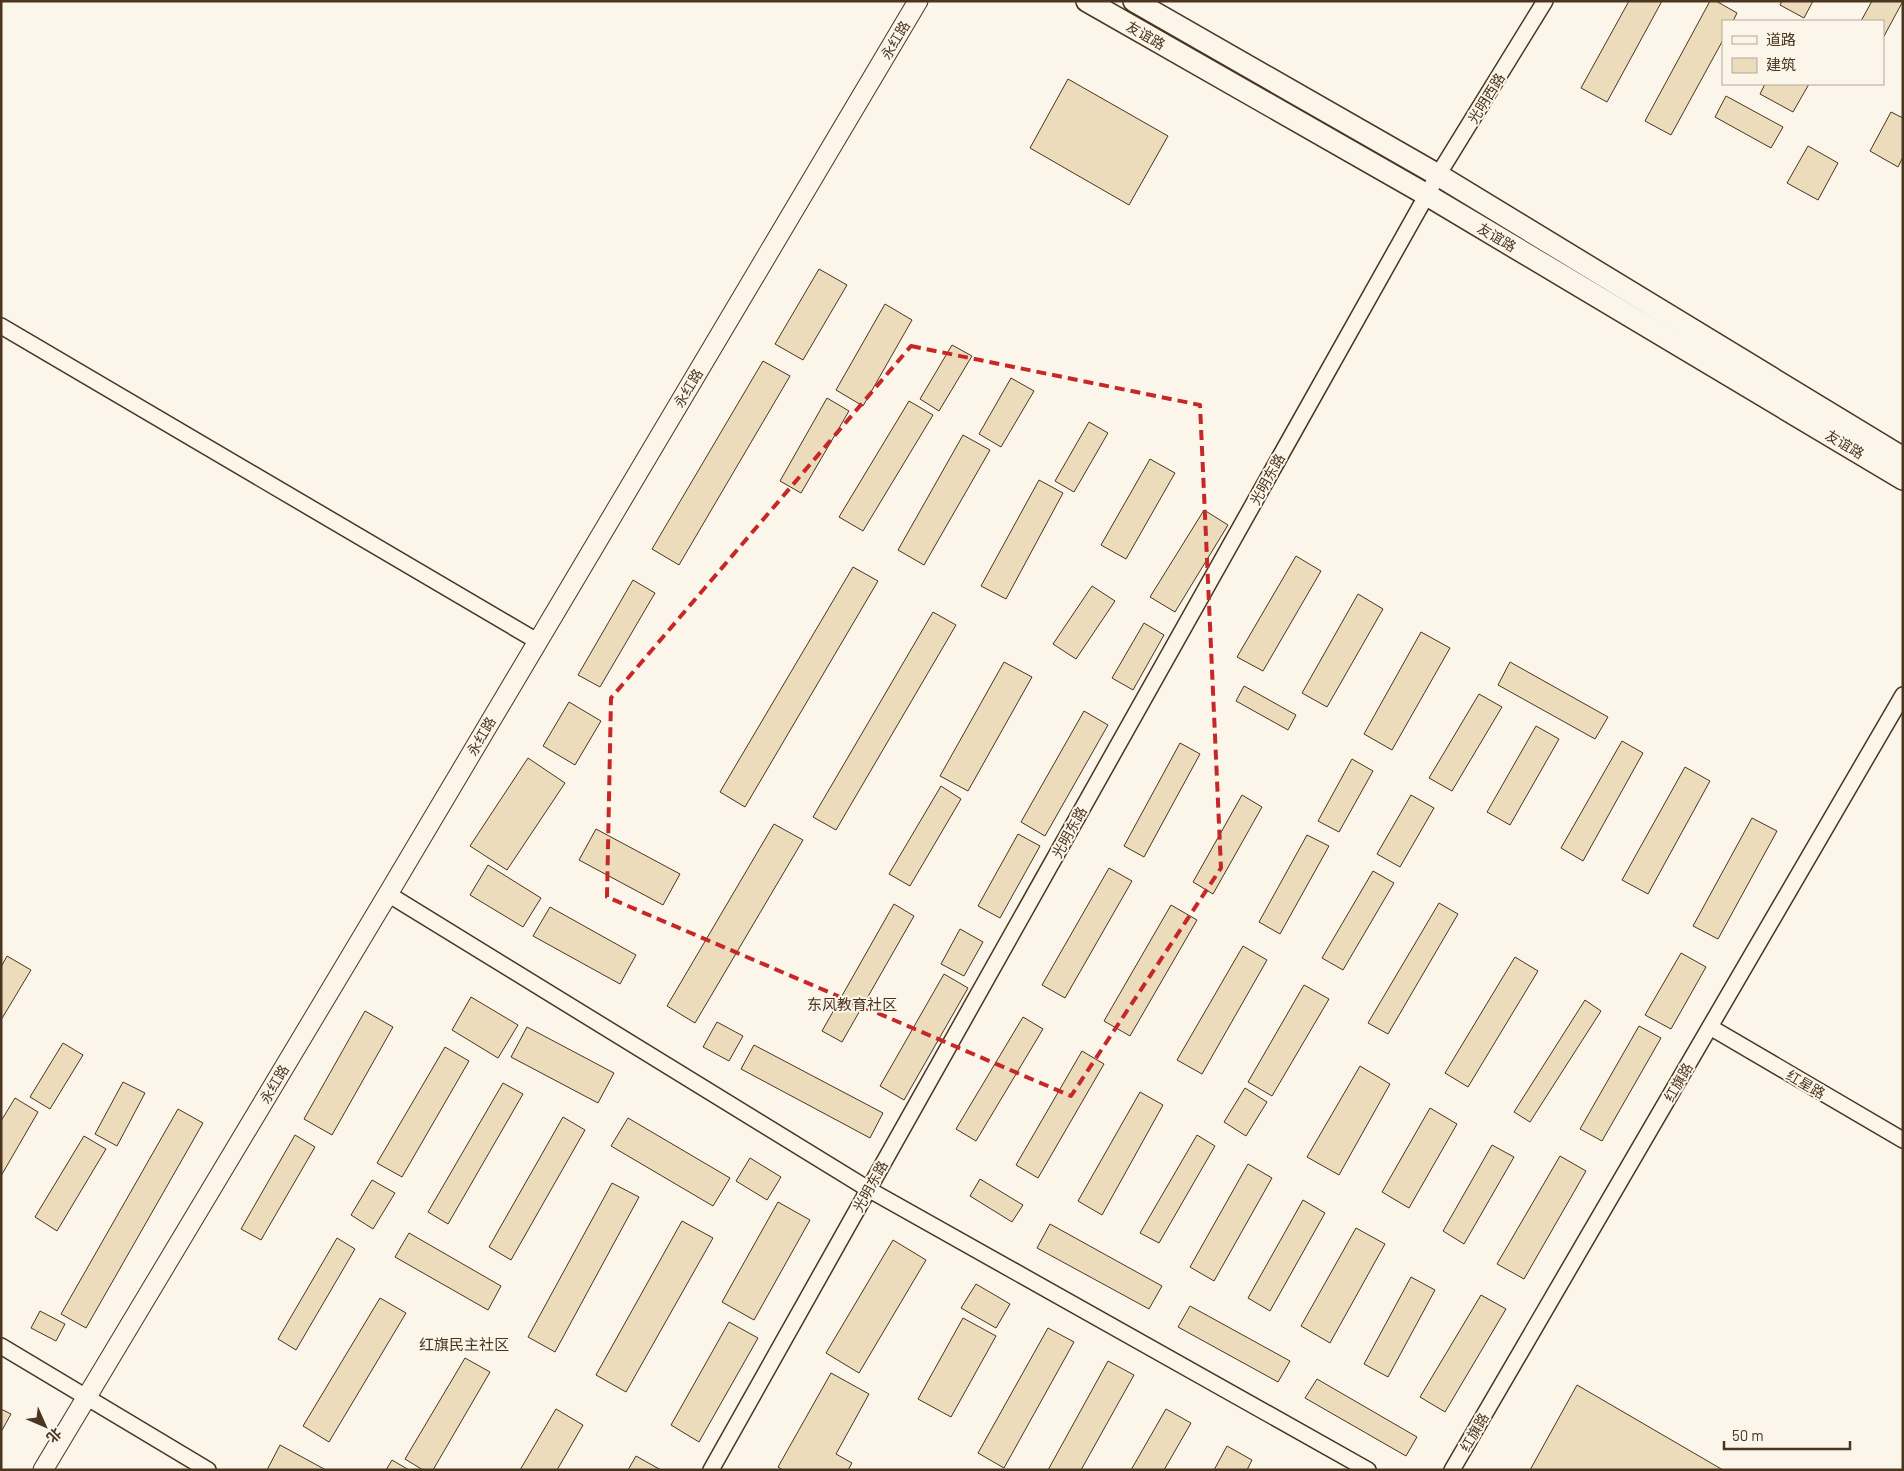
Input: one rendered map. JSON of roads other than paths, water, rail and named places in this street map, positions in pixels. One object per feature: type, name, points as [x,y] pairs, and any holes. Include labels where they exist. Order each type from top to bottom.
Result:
[{"type":"main road","name":"友谊路","points":[[1087,1],[1427,195],[1903,479]]},
{"type":"main road","name":"友谊路","points":[[1134,1],[1438,175],[1903,458]]},
{"type":"street","name":"永红路","points":[[43,1470],[388,894],[918,1]]},
{"type":"street","name":"光明西路","points":[[1427,195],[1546,1]]},
{"type":"street","name":"光明东路","points":[[711,1470],[1427,195]]},
{"type":"street","points":[[1,326],[537,642]]},
{"type":"street","name":"红旗路","points":[[1452,1470],[1903,694]]},
{"type":"street","points":[[388,894],[868,1190],[1368,1470]]},
{"type":"street","name":"红星路","points":[[1710,1027],[1903,1140]]},
{"type":"street","points":[[1,1346],[208,1470]]},
{"type":"district","name":"东风教育社区","points":[[852,1004]]},
{"type":"district","name":"红旗民主社区","points":[[464,1344]]}]
